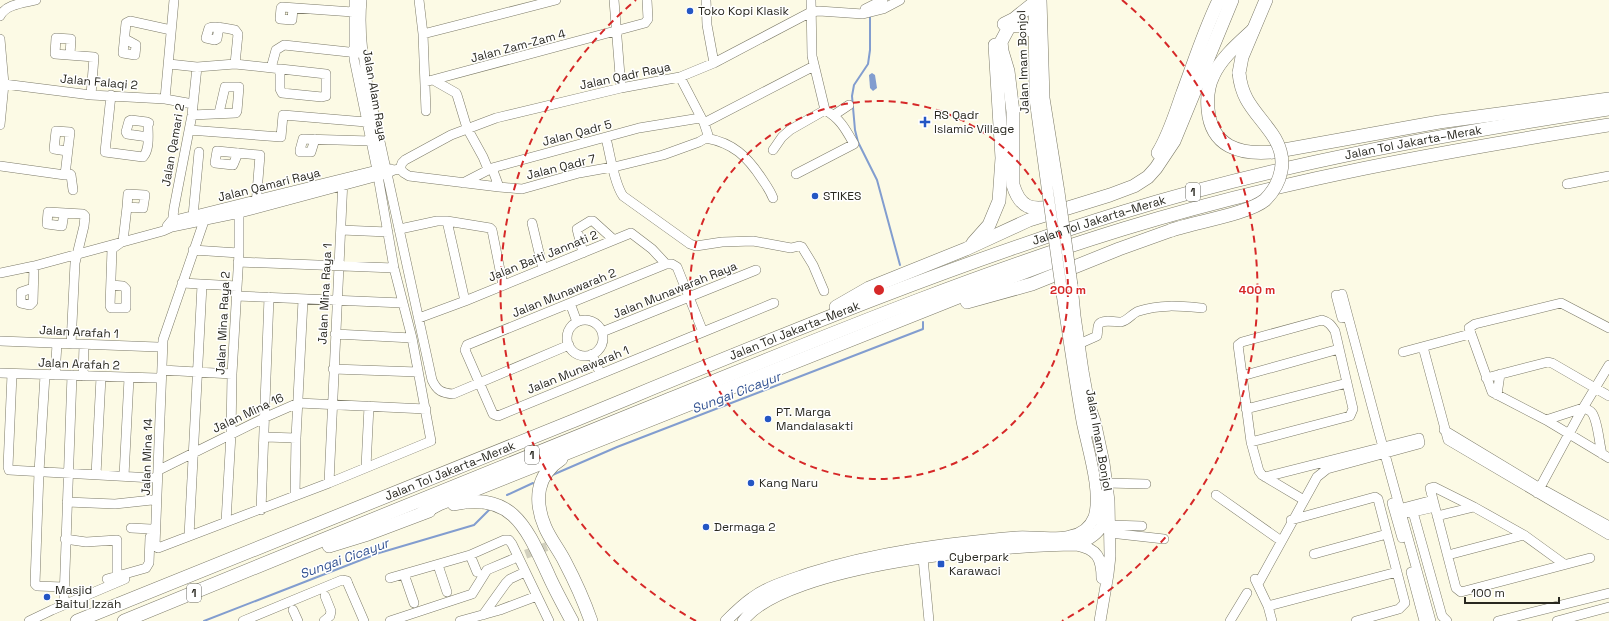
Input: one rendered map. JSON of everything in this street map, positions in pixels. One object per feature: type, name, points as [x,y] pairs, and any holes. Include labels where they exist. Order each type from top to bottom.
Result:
[{"type":"highway","points":[[1034,27],[1021,25],[1009,27],[1001,42],[1008,71],[1013,112],[1013,185],[1015,194],[1022,203],[1033,208],[1064,204],[1106,192],[1125,184],[1148,169],[1163,145],[1208,24],[1219,0]]},
{"type":"highway","points":[[791,331],[869,288],[966,249],[1029,220],[1110,196],[1134,186],[1148,177],[1163,160],[1174,141],[1194,89],[1232,0]]},
{"type":"highway","points":[[883,327],[1032,284],[1119,249],[1172,230],[1244,210],[1257,205],[1269,195],[1280,179],[1282,166],[1281,156],[1278,145],[1272,135],[1243,95],[1239,73],[1242,57],[1266,0]]},
{"type":"highway","points":[[966,249],[989,225],[999,201],[1002,158],[995,38],[998,30],[1003,25],[1014,19],[1037,1]]},
{"type":"highway","points":[[1014,19],[1034,27]]},
{"type":"highway","points":[[1253,30],[1217,68],[1212,76],[1207,99],[1208,115],[1216,134],[1230,147],[1244,152],[1273,152],[1439,122],[1609,99]]},
{"type":"highway","name":"Jalan Tol Jakarta–Merak","points":[[77,621],[791,331],[982,258],[1124,212],[1213,187],[1377,150],[1496,126],[1609,109]]},
{"type":"highway","name":"Jalan Tol Jakarta–Merak","points":[[124,621],[786,352],[961,283],[1124,229],[1232,198],[1370,167],[1499,142],[1609,125]]},
{"type":"highway","points":[[263,564],[368,534],[422,513],[439,504],[576,449],[883,327],[1056,261],[1124,229]]},
{"type":"highway","points":[[576,449],[554,464],[543,477],[538,489],[538,506],[545,527],[565,560],[584,600],[591,621]]},
{"type":"highway","points":[[422,513],[475,501],[490,502],[505,509],[522,524],[531,537],[552,583],[572,621]]},
{"type":"main road","name":"Jalan Imam Bonjol","points":[[726,621],[748,601],[761,592],[796,578],[860,564],[921,548],[1018,537],[1069,536],[1078,534],[1092,521],[1096,503],[1096,491],[1079,344],[1048,194],[1035,99],[1034,27],[1037,1]]},
{"type":"main road","name":"Jalan Imam Bonjol","points":[[1037,1],[1044,98],[1059,192],[1067,286],[1086,402],[1095,421],[1109,501],[1110,529],[1108,574],[1100,621]]},
{"type":"main road","points":[[1077,545],[1091,539],[1100,531],[1103,524],[1103,505],[1098,465],[1086,402]]},
{"type":"main road","name":"Jalan Imam Bonjol","points":[[744,620],[765,602],[809,583],[860,564],[979,551],[1077,545]]},
{"type":"main road","points":[[1077,545],[1088,547],[1095,552],[1100,560],[1102,570],[1102,604]]},
{"type":"street","points":[[0,16],[5,10],[18,4],[36,0]]},
{"type":"street","points":[[165,99],[174,0]]},
{"type":"street","name":"Jalan Alam Raya","points":[[354,0],[353,12],[366,122],[371,142],[387,171]]},
{"type":"street","points":[[362,0],[358,53],[369,91],[432,380],[436,388],[443,393],[453,394],[569,345]]},
{"type":"street","points":[[419,0],[426,111]]},
{"type":"street","points":[[422,34],[556,0]]},
{"type":"street","points":[[614,0],[621,88]]},
{"type":"street","name":"Jalan Zam-Zam 4","points":[[425,82],[435,81],[646,22],[648,19],[646,0]]},
{"type":"street","points":[[706,0],[707,26],[714,63]]},
{"type":"street","points":[[796,174],[854,144],[846,128],[834,115],[825,110],[812,56],[810,12],[811,0]]},
{"type":"street","name":"Jalan Qadr Raya","points":[[872,9],[883,0]]},
{"type":"street","name":"Jalan Qadr Raya","points":[[387,171],[405,160],[468,128],[496,118],[621,88],[680,77],[714,63],[810,12],[861,12],[872,9],[883,9],[900,0]]},
{"type":"street","points":[[293,8],[353,12]]},
{"type":"street","points":[[124,39],[125,24],[128,22],[171,30]]},
{"type":"street","points":[[219,27],[238,32],[235,64]]},
{"type":"street","points":[[0,39],[4,84],[0,125]]},
{"type":"street","points":[[169,64],[197,67],[235,64],[275,69],[326,74],[326,96],[322,98],[282,93],[275,69],[276,50],[284,45],[358,53]]},
{"type":"street","points":[[70,55],[94,57],[91,95]]},
{"type":"street","name":"Jalan Qadr 5","points":[[463,183],[490,169],[639,128],[702,120],[814,66]]},
{"type":"street","name":"Jalan Qamari 2","points":[[172,224],[192,115],[197,67]]},
{"type":"street","points":[[680,77],[702,120],[707,136],[720,141],[743,154],[768,188],[773,198]]},
{"type":"street","points":[[435,81],[456,93],[468,128],[498,187]]},
{"type":"street","name":"Jalan Falaqi 2","points":[[4,84],[91,95],[165,99],[193,104]]},
{"type":"street","points":[[111,95],[105,152],[143,157],[147,153],[148,137]]},
{"type":"street","points":[[834,115],[850,104]]},
{"type":"street","points":[[772,150],[782,137],[790,130],[825,110]]},
{"type":"street","points":[[192,115],[219,113]]},
{"type":"street","points":[[189,130],[281,137],[282,115],[366,122]]},
{"type":"street","name":"Jalan Qadr 7","points":[[387,171],[404,173],[409,176],[522,189],[579,173],[615,167],[663,155],[699,142],[707,136]]},
{"type":"street","points":[[606,138],[615,167],[615,178],[619,191],[623,196],[690,244],[696,246],[722,242],[753,241],[791,248],[799,246],[802,247],[813,265],[824,291]]},
{"type":"street","points":[[315,139],[371,142]]},
{"type":"street","points":[[66,175],[67,151]]},
{"type":"street","points":[[29,621],[94,591],[143,572],[149,563],[152,549],[152,500],[156,474],[158,347],[163,319],[200,217],[199,152]]},
{"type":"street","points":[[238,153],[259,155],[260,157],[256,205]]},
{"type":"street","points":[[0,166],[66,175],[70,174],[73,190]]},
{"type":"street","points":[[152,549],[160,548],[261,510],[429,442],[431,438],[426,409],[412,338],[394,268],[388,232],[387,171]]},
{"type":"street","name":"Jalan Qamari Raya","points":[[172,224],[240,209],[387,171]]},
{"type":"street","points":[[1567,184],[1609,176]]},
{"type":"street","name":"Jalan Mina Raya 1","points":[[329,483],[333,369],[343,182]]},
{"type":"street","points":[[124,241],[127,207]]},
{"type":"street","name":"Jalan Mina Raya 2","points":[[226,522],[240,209]]},
{"type":"street","points":[[64,213],[82,214],[85,216],[77,254],[71,344]]},
{"type":"street","name":"Jalan Mina 14","points":[[152,549],[164,334],[193,250],[200,217]]},
{"type":"street","points":[[583,253],[577,229],[590,221],[593,221],[614,240]]},
{"type":"street","points":[[400,229],[437,222],[490,228],[492,230],[503,285]]},
{"type":"street","points":[[447,222],[465,301]]},
{"type":"street","points":[[532,223],[543,269]]},
{"type":"street","points":[[0,273],[34,266],[163,231],[172,224]]},
{"type":"street","points":[[341,230],[388,232]]},
{"type":"street","name":"Jalan Baiti Jannati 2","points":[[419,318],[465,301],[631,233],[652,249],[666,264]]},
{"type":"street","points":[[111,285],[112,249],[124,241]]},
{"type":"street","points":[[193,250],[239,253]]},
{"type":"street","points":[[238,262],[394,268]]},
{"type":"street","points":[[666,264],[672,264],[677,267],[703,332]]},
{"type":"street","name":"Jalan Munawarah 2","points":[[479,383],[465,350],[467,345],[666,264]]},
{"type":"street","points":[[33,288],[34,266]]},
{"type":"street","name":"Jalan Munawarah Raya","points":[[602,332],[756,270]]},
{"type":"street","points":[[182,283],[236,286]]},
{"type":"street","points":[[189,536],[202,284]]},
{"type":"street","points":[[1339,294],[1419,590],[1431,621]]},
{"type":"street","points":[[236,296],[403,303]]},
{"type":"street","points":[[261,510],[266,417],[269,297]]},
{"type":"street","points":[[295,496],[296,438],[303,300]]},
{"type":"street","points":[[570,303],[578,322]]},
{"type":"street","name":"Jalan Munawarah 1","points":[[479,383],[492,412],[498,416],[774,303]]},
{"type":"street","points":[[1605,456],[1568,435],[1546,420],[1497,395],[1490,389],[1469,328],[1475,324],[1561,303],[1609,328]]},
{"type":"street","points":[[1079,344],[1097,336],[1099,324],[1102,322],[1121,322],[1145,309],[1162,306],[1202,308]]},
{"type":"street","points":[[585,320],[592,321],[598,326],[602,332],[603,339],[602,345],[598,351],[587,356],[576,353],[569,345],[567,339],[568,332],[572,326],[578,322],[585,320]]},
{"type":"street","points":[[1251,442],[1350,416],[1353,409],[1335,331],[1326,321],[1322,320],[1242,342],[1238,345],[1251,442],[1259,471],[1265,477],[1302,499]]},
{"type":"street","points":[[335,334],[412,338]]},
{"type":"street","points":[[1403,352],[1470,334]]},
{"type":"street","name":"Jalan Arafah 1","points":[[0,341],[158,347]]},
{"type":"street","points":[[55,375],[57,344]]},
{"type":"street","points":[[83,376],[84,345]]},
{"type":"street","points":[[1423,347],[1444,430],[1609,536]]},
{"type":"street","points":[[1242,376],[1339,349]]},
{"type":"street","points":[[592,354],[600,373]]},
{"type":"street","points":[[1486,378],[1548,362],[1609,396]]},
{"type":"street","points":[[1538,491],[1583,408],[1609,365]]},
{"type":"street","points":[[333,369],[418,372]]},
{"type":"street","points":[[162,370],[232,374]]},
{"type":"street","name":"Jalan Arafah 2","points":[[0,374],[157,378]]},
{"type":"street","points":[[12,374],[8,468],[11,471],[124,476],[156,474]]},
{"type":"street","points":[[1497,395],[1500,374]]},
{"type":"street","points":[[45,375],[39,472],[36,584],[64,587]]},
{"type":"street","points":[[64,599],[72,375]]},
{"type":"street","points":[[96,475],[101,377]]},
{"type":"street","points":[[124,476],[129,378]]},
{"type":"street","points":[[1246,409],[1347,382]]},
{"type":"street","name":"Jalan Mina 16","points":[[156,474],[193,452],[298,403],[332,403],[426,409]]},
{"type":"street","points":[[366,467],[369,406]]},
{"type":"street","points":[[1546,420],[1583,408],[1592,413],[1605,456]]},
{"type":"street","points":[[265,437],[296,438]]},
{"type":"street","points":[[1265,477],[1325,462],[1350,459],[1381,451]]},
{"type":"street","points":[[1272,621],[1268,606],[1256,581],[1302,499],[1317,477],[1322,472],[1350,459]]},
{"type":"street","points":[[1302,499],[1312,475],[1317,468],[1325,462]]},
{"type":"street","points":[[1107,483],[1146,484]]},
{"type":"street","points":[[1564,564],[1524,535],[1474,507],[1434,487],[1431,487],[1430,490],[1456,588],[1461,592],[1590,558]]},
{"type":"street","points":[[1538,491],[1609,526]]},
{"type":"street","points":[[1216,495],[1277,538]]},
{"type":"street","points":[[1268,558],[1277,538],[1290,520],[1375,497],[1378,499],[1405,605],[1399,609],[1356,621]]},
{"type":"street","points":[[67,502],[115,504],[152,500]]},
{"type":"street","points":[[1398,513],[1435,508],[1474,507]]},
{"type":"street","points":[[1398,513],[1435,508]]},
{"type":"street","points":[[1413,512],[1442,616],[1447,621]]},
{"type":"street","points":[[1110,529],[1142,526]]},
{"type":"street","points":[[132,528],[151,529]]},
{"type":"street","points":[[1110,529],[1164,539]]},
{"type":"street","points":[[1314,554],[1387,534]]},
{"type":"street","points":[[1448,555],[1524,535]]},
{"type":"street","points":[[65,539],[86,542],[116,540],[116,576]]},
{"type":"street","points":[[390,578],[470,555],[504,540],[508,540],[512,544],[549,621]]},
{"type":"street","points":[[470,555],[477,572]]},
{"type":"street","points":[[922,558],[929,621]]},
{"type":"street","points":[[390,621],[471,595],[487,570],[513,559]]},
{"type":"street","points":[[438,564],[447,592]]},
{"type":"street","points":[[107,579],[146,568]]},
{"type":"street","points":[[483,615],[506,583],[510,579],[525,572]]},
{"type":"street","points":[[1268,606],[1397,572]]},
{"type":"street","points":[[404,574],[414,603]]},
{"type":"street","points":[[243,621],[342,580],[347,581],[364,621]]},
{"type":"street","points":[[1419,590],[1424,621]]},
{"type":"street","points":[[1498,621],[1609,593]]},
{"type":"street","points":[[1230,621],[1250,594],[1237,621]]},
{"type":"street","points":[[324,621],[330,616],[331,611],[325,596]]},
{"type":"street","points":[[460,621],[500,610],[537,596]]},
{"type":"street","points":[[1557,621],[1609,607]]},
{"type":"street","points":[[293,610],[298,621]]},
{"type":"water","points":[[872,73],[875,75],[877,88],[873,91],[870,88],[869,75]]},
{"type":"waterway","name":"Sungai Cicayur","points":[[870,15],[870,50],[868,64],[854,85],[852,96],[855,130],[858,142],[877,180],[900,265]]},
{"type":"waterway","name":"Sungai Cicayur","points":[[550,476],[617,447],[923,329],[923,322]]},
{"type":"waterway","name":"Sungai Cicayur","points":[[507,495],[533,483]]},
{"type":"waterway","name":"Sungai Cicayur","points":[[204,621],[379,553],[474,525],[489,510]]},
{"type":"tunnel","points":[[513,559],[559,542]]},
{"type":"place","name":"Toko Kopi Klasik","points":[[690,11]]},
{"type":"place","name":"RS Qadr Islamic Village","points":[[925,122]]},
{"type":"place","name":"STIKES","points":[[815,196]]},
{"type":"place","name":"PT. Marga Mandalasakti","points":[[768,419]]},
{"type":"place","name":"Kang Naru","points":[[751,483]]},
{"type":"place","name":"Dermaga 2","points":[[706,527]]},
{"type":"place","name":"Cyberpark Karawaci","points":[[941,564]]},
{"type":"place","name":"Masjid Baitul Izzah","points":[[47,597]]}]
